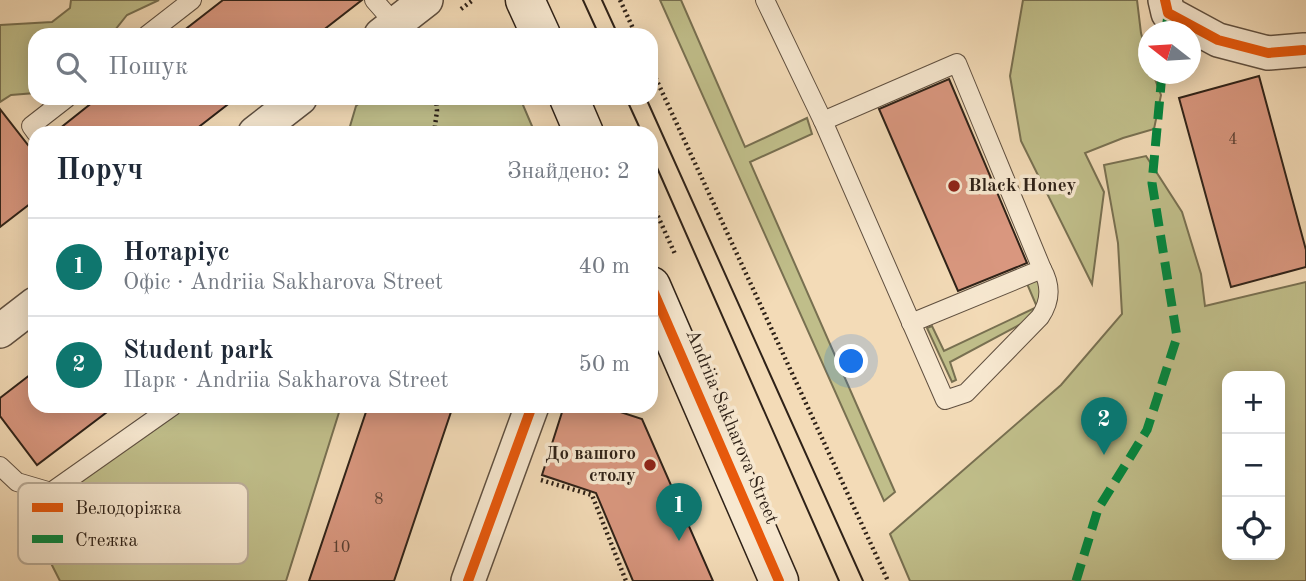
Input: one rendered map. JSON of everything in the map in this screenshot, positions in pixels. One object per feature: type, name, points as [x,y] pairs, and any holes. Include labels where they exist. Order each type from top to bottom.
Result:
[{"type":"main road","points":[[525,0],[538,28]]},
{"type":"main road","points":[[572,105],[581,126]]},
{"type":"main road","name":"Andriia Sakharova Street","points":[[658,302],[779,581]]},
{"type":"street","points":[[384,20],[426,0]]},
{"type":"street","points":[[1165,0],[1168,13],[1217,40],[1268,53],[1304,50]]},
{"type":"street","points":[[264,126],[291,105]]},
{"type":"street","points":[[468,581],[529,413]]},
{"type":"lane","points":[[156,28],[192,0]]},
{"type":"lane","points":[[765,0],[823,121],[945,400],[966,393],[1045,309],[1049,290],[1048,280],[957,63],[823,121]]},
{"type":"lane","points":[[31,126],[58,105]]},
{"type":"lane","points":[[911,323],[1042,269]]},
{"type":"lane","points":[[64,483],[163,413]]},
{"type":"lane","points":[[0,466],[20,483]]},
{"type":"path","points":[[620,0],[633,28]]},
{"type":"path","points":[[658,83],[888,581]]},
{"type":"path","points":[[435,126],[437,105]]},
{"type":"path","points":[[534,477],[592,495],[626,581]]},
{"type":"shaded area","points":[[71,0],[159,0],[127,15],[117,28],[28,28],[28,94],[11,95],[0,102],[0,25],[52,22],[70,8]]},
{"type":"shaded area","points":[[660,0],[681,0],[745,147],[807,118],[812,134],[750,162],[895,492],[884,501]]},
{"type":"shaded area","points":[[1023,0],[1137,0],[1140,21],[1138,84],[1157,84],[1161,95],[1154,129],[1085,153],[1104,192],[1092,284],[1021,141],[1010,76]]},
{"type":"shaded area","points":[[523,105],[532,126],[350,126],[356,106]]},
{"type":"shaded area","points":[[1146,156],[1182,212],[1201,274],[1205,306],[1306,282],[1306,581],[910,581],[890,534],[1061,385],[1122,314],[1118,243],[1104,165]]},
{"type":"shaded area","points":[[1039,273],[1045,285],[1034,317],[950,362],[956,380],[952,382],[927,328],[932,326],[944,351],[1037,307],[1025,279]]},
{"type":"shaded area","points":[[157,413],[339,413],[286,581],[60,581],[51,564],[248,564],[248,483],[73,483]]},
{"type":"building","points":[[223,0],[362,0],[326,28],[187,28]]},
{"type":"building","points":[[1259,76],[1306,250],[1306,267],[1231,287],[1179,98]]},
{"type":"building","name":"Black Honey","points":[[949,79],[1027,263],[958,291],[879,109]]},
{"type":"building","points":[[89,105],[227,105],[200,126],[63,126]]},
{"type":"building","points":[[0,109],[28,145],[28,205],[0,227]]},
{"type":"building","points":[[28,376],[28,413],[106,413],[37,465],[0,416],[0,398]]},
{"type":"building","points":[[366,413],[451,413],[394,581],[309,581]]},
{"type":"building","points":[[562,413],[624,413],[642,419],[713,581],[633,581],[596,493],[542,475]]},
{"type":"tram line","points":[[583,0],[596,28]]},
{"type":"tram line","points":[[602,0],[615,28]]},
{"type":"tram line","points":[[629,105],[639,126]]},
{"type":"tram line","points":[[649,105],[863,581]]},
{"type":"tram line","points":[[658,170],[839,581]]},
{"type":"marked path","points":[[1167,21],[1168,13]]},
{"type":"marked path","points":[[1076,581],[1098,509],[1147,430],[1177,337],[1152,183],[1161,84]]},
{"type":"cycle path","points":[[1165,0],[1168,13],[1218,40],[1268,53],[1304,50]]},
{"type":"cycle path","points":[[658,302],[779,581]]},
{"type":"cycle path","points":[[468,581],[529,413]]},
{"type":"place","name":"Black Honey","points":[[954,186]]},
{"type":"place","name":"Student park","points":[[1104,455]]},
{"type":"place","name":"До вашого столу","points":[[650,465]]},
{"type":"place","name":"Нотаріус","points":[[679,541]]}]
